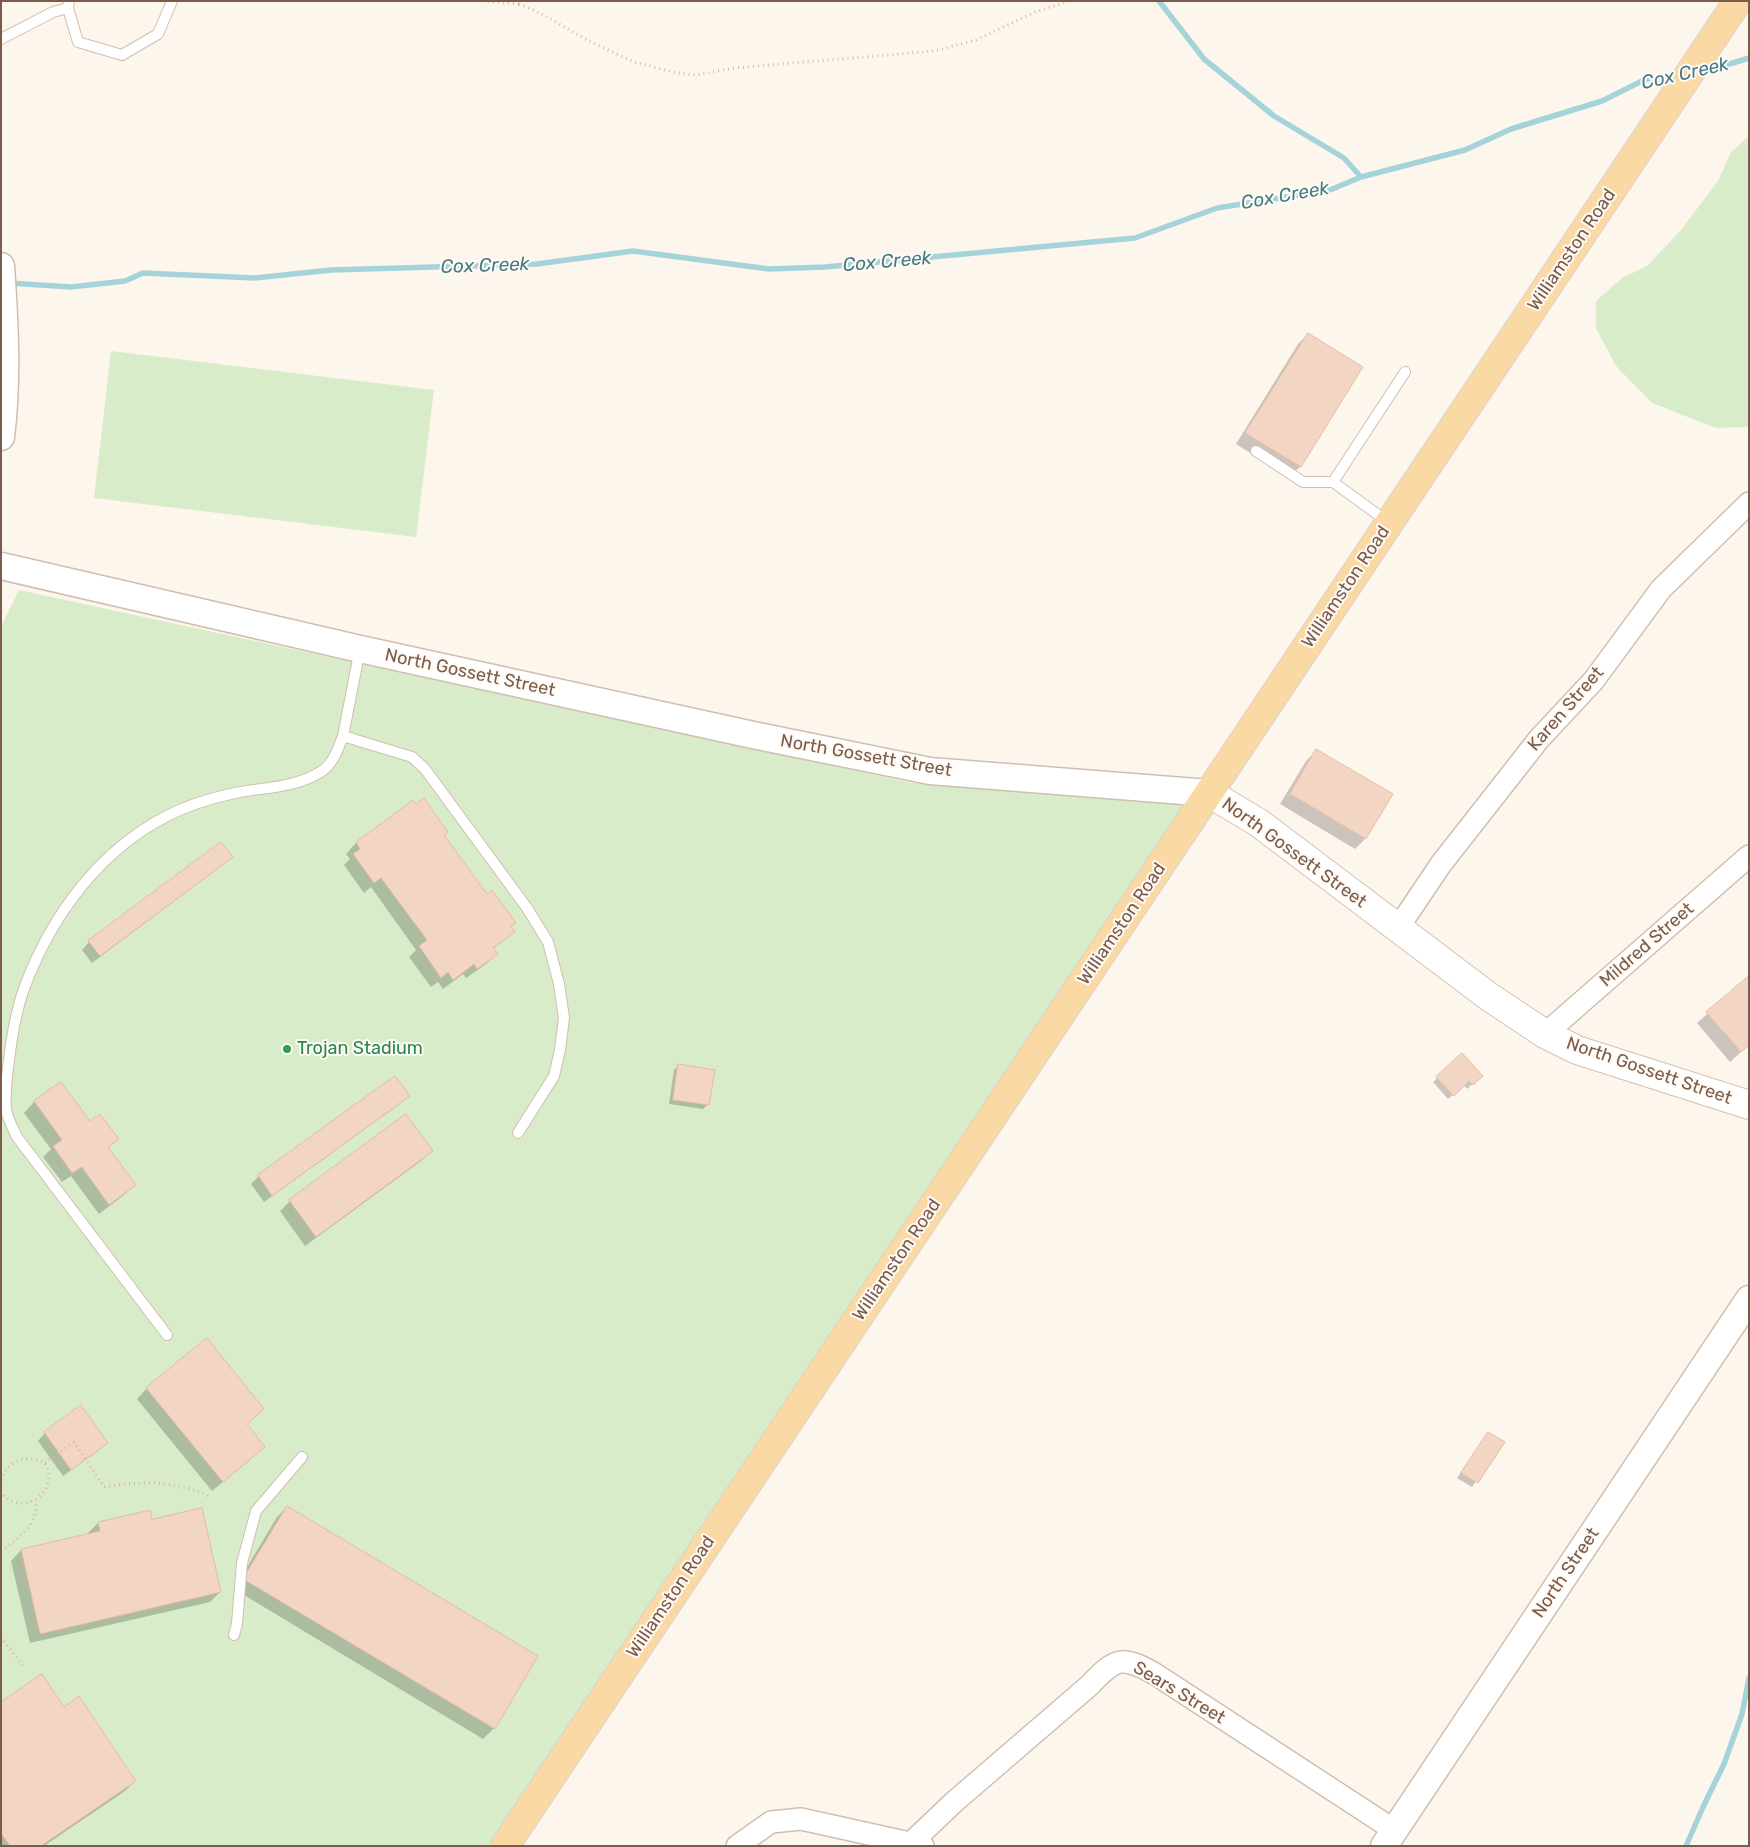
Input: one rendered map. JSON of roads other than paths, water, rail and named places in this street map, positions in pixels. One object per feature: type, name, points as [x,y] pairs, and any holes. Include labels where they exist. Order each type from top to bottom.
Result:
[{"type":"main road","name":"Williamston Road","points":[[505,1846],[1738,1]]},
{"type":"main road","name":"North Gossett Street","points":[[1209,792],[1259,823],[1488,996],[1545,1034],[1577,1050],[1749,1105]]},
{"type":"street","points":[[1,266],[5,335],[4,410],[1,438]]},
{"type":"street","name":"Karen Street","points":[[1398,928],[1441,864],[1539,739],[1594,680],[1661,589],[1749,503]]},
{"type":"street","name":"North Gossett Street","points":[[1,566],[360,649],[753,735],[930,771],[1209,792]]},
{"type":"street","name":"Mildred Street","points":[[1545,1034],[1749,856]]},
{"type":"street","name":"North Street","points":[[1389,1838],[1749,1299]]},
{"type":"street","name":"Sears Street","points":[[917,1844],[954,1802],[1090,1685],[1108,1666],[1124,1661],[1135,1663],[1155,1674],[1389,1838]]},
{"type":"street","points":[[737,1846],[771,1822],[801,1819],[917,1844]]},
{"type":"lane","points":[[1,39],[69,4],[78,42],[122,55],[158,34],[172,1]]},
{"type":"lane","points":[[1334,482],[1405,372]]},
{"type":"lane","points":[[1256,451],[1303,482],[1334,482],[1389,523]]},
{"type":"lane","points":[[167,1335],[17,1137],[6,1110],[8,1070],[14,1025],[24,986],[60,916],[96,868],[119,847],[168,815],[202,801],[236,793],[295,784],[324,770],[336,754],[343,736],[360,649]]},
{"type":"lane","points":[[343,736],[412,757],[425,769],[528,908],[548,942],[559,984],[564,1018],[560,1050],[554,1076],[518,1133]]},
{"type":"lane","points":[[234,1635],[237,1624],[242,1563],[256,1511],[302,1457]]},
{"type":"waterway","points":[[1159,1],[1204,59],[1274,116],[1344,158],[1361,177]]},
{"type":"waterway","name":"Cox Creek","points":[[1703,70],[1749,58]]},
{"type":"waterway","name":"Cox Creek","points":[[9,283],[71,287],[125,281],[143,273],[255,278],[331,270],[537,264],[633,251],[769,269],[825,267],[1135,238],[1217,208],[1330,190],[1361,177],[1465,150],[1511,129],[1602,101],[1644,80],[1679,74]]},
{"type":"waterway","points":[[1686,1846],[1724,1764],[1742,1714],[1749,1678]]},
{"type":"place","name":"Trojan Stadium","points":[[287,1049]]}]
